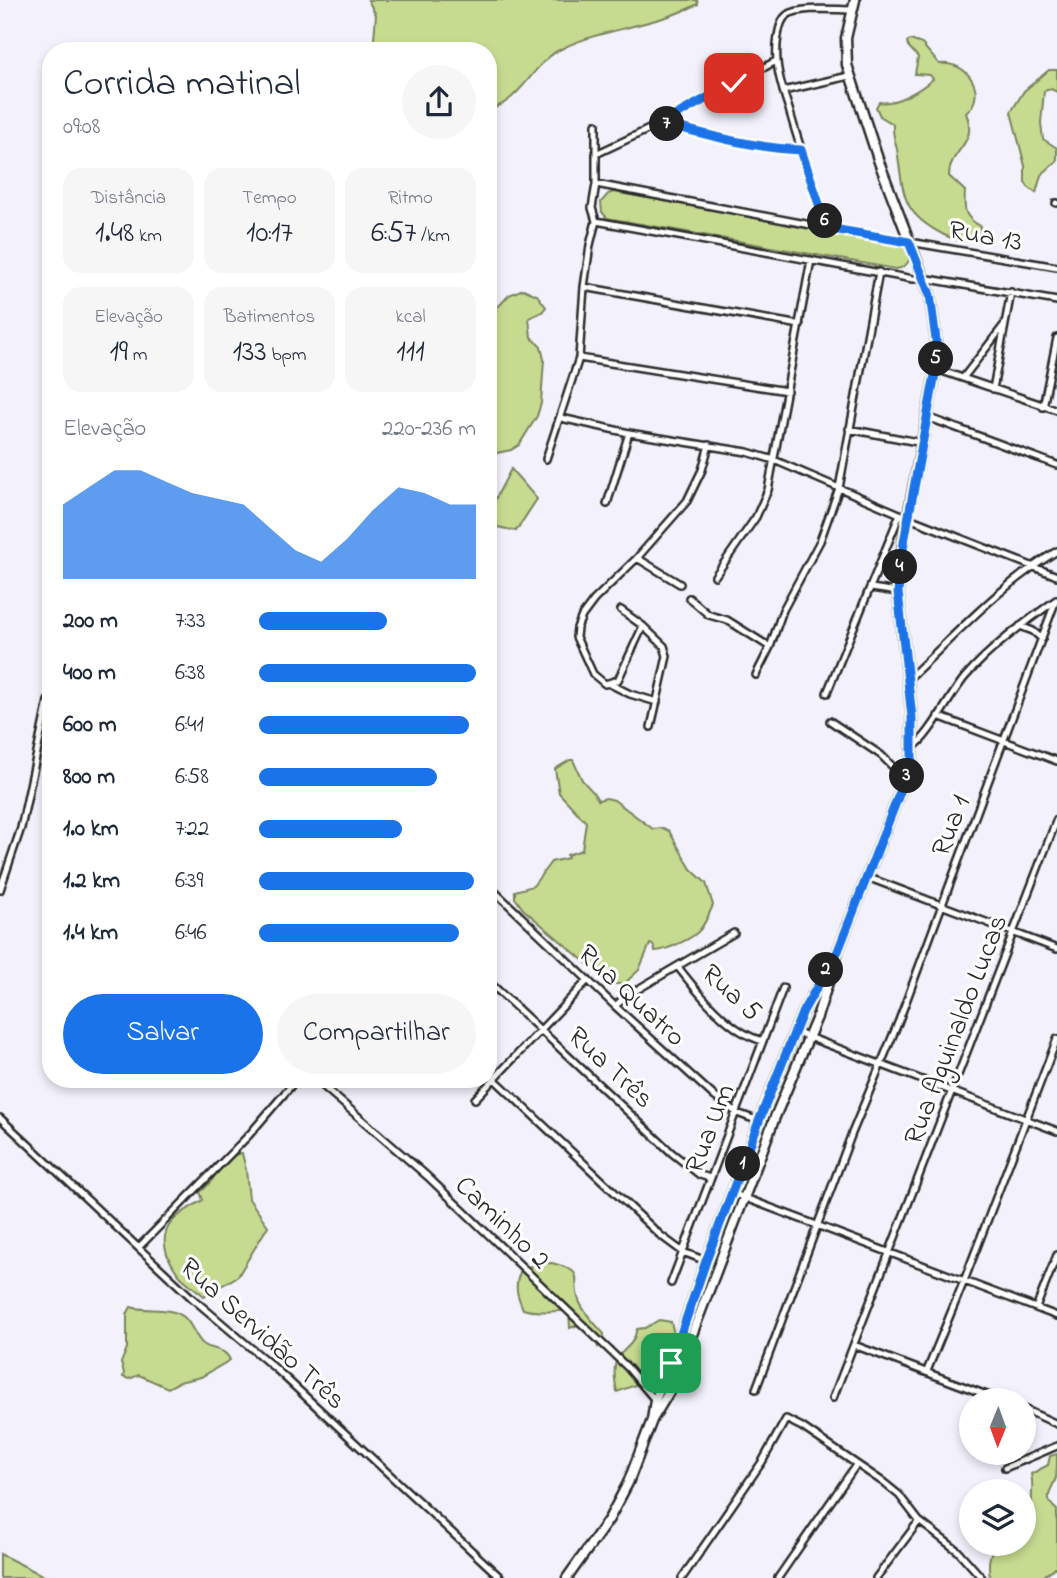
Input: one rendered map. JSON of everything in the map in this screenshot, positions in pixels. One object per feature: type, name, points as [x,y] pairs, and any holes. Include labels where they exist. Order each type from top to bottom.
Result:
[{"type":"main road","points":[[566,1578],[617,1507],[652,1420],[672,1388],[906,780],[913,747],[898,592],[904,542],[936,369],[933,316],[930,295],[849,76],[846,38],[855,0]]},
{"type":"main road","points":[[652,1420],[655,1400],[794,1032],[811,994],[838,951]]},
{"type":"street","points":[[827,228],[776,61],[782,20],[786,16],[801,11],[852,10]]},
{"type":"street","points":[[596,154],[662,123],[776,61]]},
{"type":"street","points":[[783,91],[849,76]]},
{"type":"street","points":[[662,123],[730,141],[801,150]]},
{"type":"street","points":[[546,459],[579,358],[584,287],[596,221],[592,208],[596,184],[596,124]]},
{"type":"street","name":"Rua 13","points":[[596,184],[827,228],[1057,267]]},
{"type":"street","points":[[596,221],[913,279],[923,278],[1057,301]]},
{"type":"street","points":[[715,576],[756,517],[768,490],[811,260]]},
{"type":"street","points":[[756,675],[770,647],[783,610],[820,541],[839,488],[878,272]]},
{"type":"street","points":[[584,287],[800,325]]},
{"type":"street","points":[[993,389],[1011,292]]},
{"type":"street","points":[[963,377],[1006,322]]},
{"type":"street","points":[[1043,407],[1057,338]]},
{"type":"street","points":[[579,358],[787,391]]},
{"type":"street","points":[[936,369],[1057,410]]},
{"type":"street","points":[[928,416],[1057,465]]},
{"type":"street","points":[[561,418],[629,433],[709,445],[774,460],[909,518],[1057,576]]},
{"type":"street","points":[[849,429],[923,443]]},
{"type":"street","points":[[607,504],[629,433]]},
{"type":"street","points":[[657,702],[629,694],[600,681],[593,674],[576,637],[577,628],[594,600],[637,558],[687,501],[699,477],[709,445]]},
{"type":"street","points":[[827,693],[900,514]]},
{"type":"street","points":[[907,680],[975,612],[1031,566],[1057,551]]},
{"type":"street","points":[[637,558],[680,584]]},
{"type":"street","points":[[871,588],[898,592]]},
{"type":"street","points":[[689,598],[709,615],[727,620],[770,647]]},
{"type":"street","points":[[913,747],[923,738],[949,698],[975,666],[1020,626],[1056,599]]},
{"type":"street","name":"Rua 1","points":[[756,1390],[898,1023],[1056,599]]},
{"type":"street","points":[[621,610],[664,646],[667,656],[650,727]]},
{"type":"street","points":[[610,684],[618,680],[643,626]]},
{"type":"street","points":[[1020,626],[1033,631],[1042,639]]},
{"type":"street","points":[[938,716],[1057,761]]},
{"type":"street","points":[[830,721],[881,755],[906,780]]},
{"type":"street","points":[[0,890],[21,828],[42,735]]},
{"type":"street","name":"Rua Aguinaldo Lucas","points":[[833,1398],[1057,820]]},
{"type":"street","points":[[867,877],[1057,949]]},
{"type":"street","name":"Rua Quatro","points":[[497,893],[715,1097],[737,1112],[759,1121]]},
{"type":"street","points":[[615,1006],[628,995],[734,933]]},
{"type":"street","name":"Rua 5","points":[[678,967],[694,988],[740,1032],[763,1041]]},
{"type":"street","points":[[497,1077],[588,980]]},
{"type":"street","name":"Rua Um","points":[[671,1283],[783,988]]},
{"type":"street","name":"Rua Três","points":[[497,989],[672,1153],[700,1175],[710,1178]]},
{"type":"street","points":[[794,1032],[1057,1131]]},
{"type":"street","points":[[927,1371],[1057,1039]]},
{"type":"street","points":[[497,1081],[660,1235],[683,1252],[706,1261]]},
{"type":"street","points":[[139,1247],[249,1135],[289,1088]]},
{"type":"street","name":"Caminho 2","points":[[325,1088],[427,1176],[628,1368],[655,1400]]},
{"type":"street","points":[[475,1099],[486,1088]]},
{"type":"street","name":"Rua Servidão Três","points":[[0,1118],[501,1578]]},
{"type":"street","points":[[732,1193],[1057,1316]]},
{"type":"street","points":[[1036,1308],[1057,1255]]},
{"type":"street","points":[[854,1345],[970,1388]]},
{"type":"street","points":[[1036,1414],[1057,1424]]},
{"type":"street","points":[[682,1578],[762,1462],[786,1419],[792,1420],[899,1495],[919,1521],[958,1551],[979,1577]]},
{"type":"street","points":[[1005,1468],[1057,1446]]},
{"type":"street","points":[[778,1578],[856,1465]]},
{"type":"street","points":[[876,1578],[919,1521]]},
{"type":"green space","points":[[368,0],[697,0],[698,4],[664,18],[594,36],[561,49],[545,60],[514,95],[497,107],[497,42],[374,42],[376,15]]},
{"type":"green space","points":[[910,40],[922,44],[939,64],[949,64],[966,72],[975,88],[973,105],[966,113],[969,133],[953,159],[949,176],[965,191],[966,211],[970,219],[980,226],[980,237],[975,239],[958,240],[930,227],[913,212],[904,194],[893,124],[880,116],[876,107],[879,102],[908,96],[933,79],[930,75],[915,74],[918,57],[908,46],[907,42]]},
{"type":"green space","points":[[1049,70],[1057,70],[1057,92],[1051,89],[1044,91],[1041,123],[1043,139],[1057,148],[1057,161],[1041,175],[1036,193],[1025,182],[1025,166],[1011,112],[1024,91]]},
{"type":"green space","points":[[614,192],[903,244],[910,255],[905,266],[896,269],[607,218],[602,212],[601,202]]},
{"type":"green space","points":[[523,289],[537,295],[546,307],[529,318],[531,337],[541,347],[544,359],[541,403],[537,416],[519,445],[497,453],[497,306],[509,295]]},
{"type":"green space","points":[[511,469],[537,499],[516,531],[497,526],[497,496]]},
{"type":"green space","points":[[573,760],[582,780],[598,800],[614,800],[653,829],[663,828],[669,831],[691,869],[706,883],[713,905],[702,928],[693,936],[660,951],[655,951],[650,944],[639,970],[624,984],[611,984],[523,909],[515,898],[515,891],[533,886],[551,862],[568,858],[567,855],[582,850],[586,822],[559,793],[555,769]]},
{"type":"green space","points":[[242,1153],[249,1199],[268,1226],[238,1276],[204,1296],[175,1270],[167,1254],[165,1235],[179,1215],[203,1200],[200,1192],[223,1164],[234,1155]]},
{"type":"green space","points":[[552,1263],[575,1273],[580,1303],[604,1334],[598,1347],[586,1322],[570,1328],[569,1311],[540,1312],[523,1309],[517,1291],[520,1272],[534,1264]]},
{"type":"green space","points":[[131,1307],[179,1314],[187,1320],[203,1344],[222,1351],[230,1360],[201,1377],[179,1382],[168,1388],[139,1375],[129,1379],[123,1377],[121,1363],[127,1348],[127,1314]]},
{"type":"green space","points":[[659,1320],[671,1322],[674,1334],[657,1373],[648,1380],[617,1392],[617,1359],[634,1339],[637,1329],[645,1328]]},
{"type":"green space","points":[[1057,1454],[1056,1478],[1049,1499],[1057,1510],[1057,1566],[1041,1578],[990,1578],[990,1556],[1036,1556],[1036,1479],[1032,1479],[1031,1474],[1048,1465],[1050,1456]]},
{"type":"green space","points":[[0,1554],[48,1578],[0,1578]]},
{"type":"route","points":[[671,1363],[706,1261],[803,1011],[838,951],[912,761],[912,717],[898,592],[904,542],[936,369],[936,340],[930,295],[909,242],[827,228],[801,150],[730,141],[662,123],[734,83]]}]
